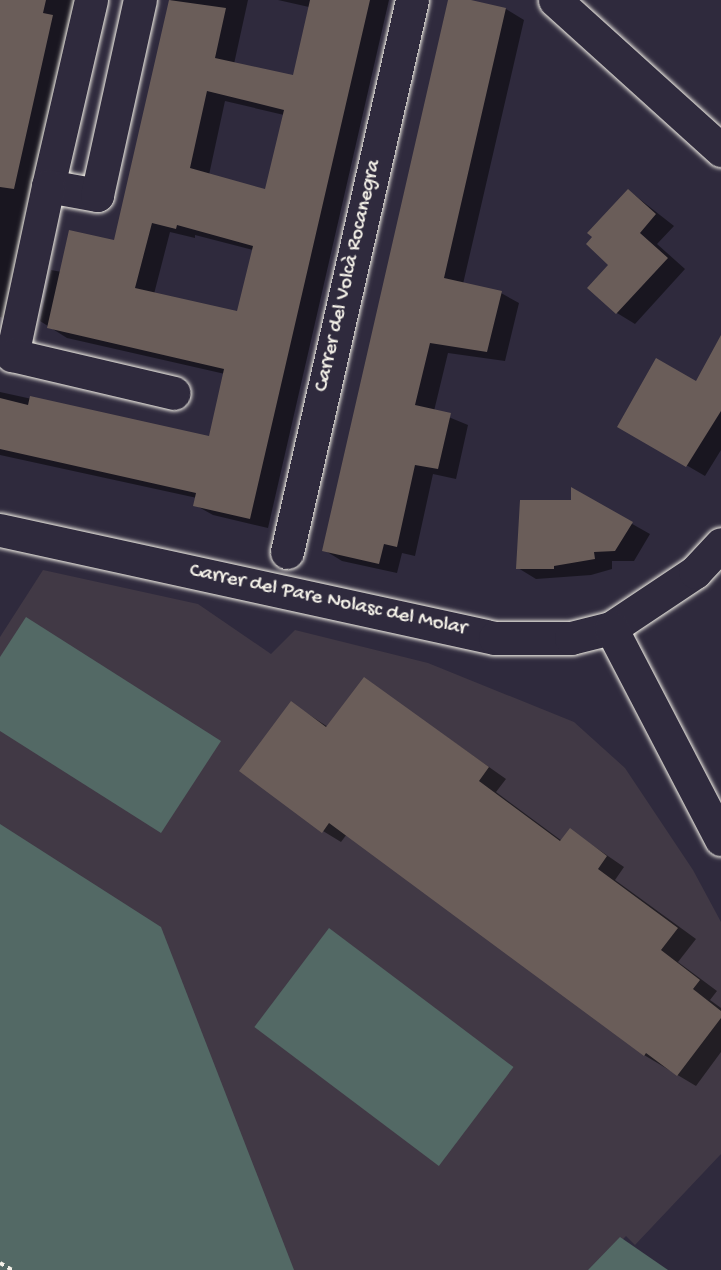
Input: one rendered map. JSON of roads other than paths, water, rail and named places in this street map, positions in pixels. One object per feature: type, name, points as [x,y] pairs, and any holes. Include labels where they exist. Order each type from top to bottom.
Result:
[{"type":"street","points":[[91,0],[12,355],[174,393]]},
{"type":"street","points":[[48,186],[97,195],[140,0]]},
{"type":"street","name":"Carrer del Volcà Rocanegra","points":[[286,552],[412,0]]},
{"type":"street","points":[[555,0],[721,150]]},
{"type":"street","name":"Carrer del Pare Nolasc del Molar","points":[[0,530],[495,638],[571,638],[612,628],[695,572],[721,544]]},
{"type":"street","points":[[612,628],[721,840]]}]
